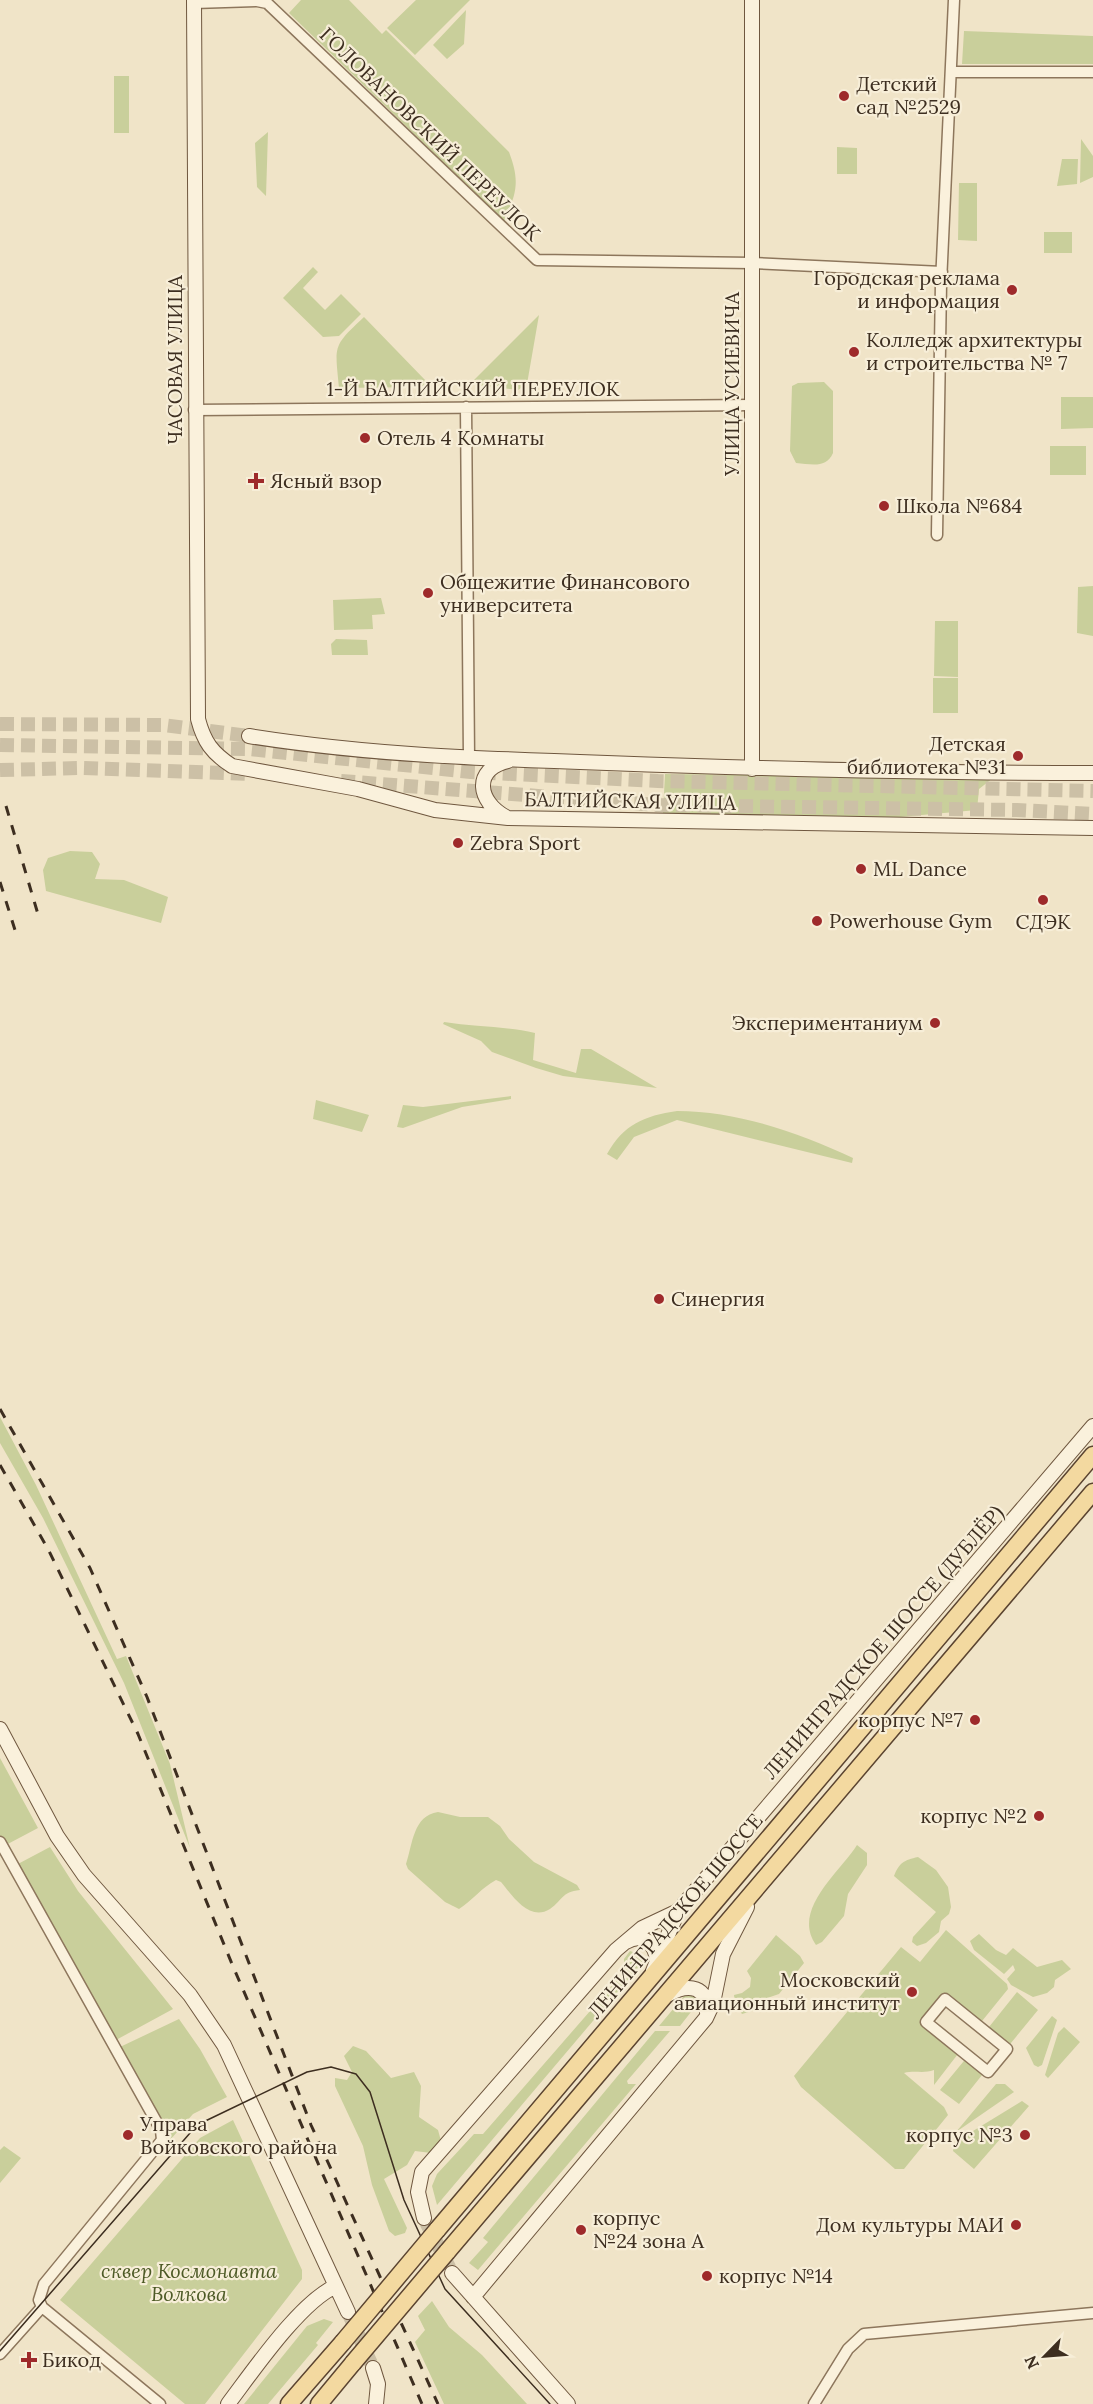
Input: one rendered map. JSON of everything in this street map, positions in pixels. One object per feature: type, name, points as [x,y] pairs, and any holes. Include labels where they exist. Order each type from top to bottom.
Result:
[{"type":"main road","name":"ЛЕНИНГРАДСКОЕ ШОССЕ","points":[[289,2404],[654,1968],[1093,1455]]},
{"type":"main road","points":[[319,2404],[1093,1492]]},
{"type":"street","name":"УЛИЦА УСИЕВИЧА","points":[[752,0],[752,769]]},
{"type":"street","points":[[937,535],[942,272],[954,0]]},
{"type":"street","name":"ГОЛОВАНОВСКИЙ ПЕРЕУЛОК","points":[[194,2],[257,1],[267,3],[537,260],[752,263],[942,272]]},
{"type":"street","name":"ЧАСОВАЯ УЛИЦА","points":[[194,2],[194,410],[198,719]]},
{"type":"street","points":[[951,72],[1093,72]]},
{"type":"street","name":"1-Й БАЛТИЙСКИЙ ПЕРЕУЛОК","points":[[194,410],[752,405]]},
{"type":"street","points":[[466,407],[469,758]]},
{"type":"street","name":"БАЛТИЙСКАЯ УЛИЦА","points":[[198,719],[202,736],[214,754],[231,766],[358,789],[435,810],[508,818],[1093,828]]},
{"type":"street","name":"БАЛТИЙСКАЯ УЛИЦА","points":[[249,736],[322,748],[514,760],[752,769],[1093,773]]},
{"type":"street","points":[[508,818],[495,811],[488,803],[484,794],[483,782],[493,766],[514,760]]},
{"type":"street","name":"ЛЕНИНГРАДСКОЕ ШОССЕ (ДУБЛЁР)","points":[[654,1968],[678,1911],[1093,1426]]},
{"type":"street","points":[[1079,1471],[1093,1448]]},
{"type":"street","points":[[0,1729],[57,1836],[84,1875],[190,1995],[224,2045],[348,2312]]},
{"type":"street","points":[[0,1842],[162,2130],[162,2140],[44,2284],[39,2300],[42,2307],[160,2404]]},
{"type":"street","points":[[473,2298],[706,2018],[712,2003],[723,1954],[765,1877]]},
{"type":"street","points":[[424,2218],[418,2192],[422,2172],[621,1945],[642,1928],[678,1911]]},
{"type":"street","points":[[621,1945],[633,1938],[643,1938],[654,1947],[654,1968]]},
{"type":"street","points":[[662,1998],[684,1987],[694,1987],[705,1996],[706,2018]]},
{"type":"street","points":[[945,1999],[1007,2049],[988,2072],[926,2022],[945,1999]]},
{"type":"street","points":[[452,2273],[568,2404]]},
{"type":"street","points":[[228,2404],[302,2311],[316,2298],[336,2286]]},
{"type":"street","points":[[0,2354],[42,2307]]},
{"type":"street","points":[[814,2404],[848,2349],[864,2334],[1093,2313]]},
{"type":"street","points":[[373,2368],[378,2384],[376,2404]]},
{"type":"green space","points":[[301,0],[349,0],[382,34],[386,30],[509,152],[515,171],[516,187],[504,221],[289,13]]},
{"type":"green space","points":[[416,0],[470,0],[415,55],[387,28]]},
{"type":"green space","points":[[466,10],[464,44],[447,59],[433,45]]},
{"type":"green space","points":[[964,31],[1093,36],[1093,64],[962,64]]},
{"type":"green space","points":[[114,76],[129,76],[129,133],[114,133]]},
{"type":"green space","points":[[268,132],[266,196],[257,187],[255,143]]},
{"type":"green space","points":[[1081,139],[1093,156],[1093,177],[1080,183]]},
{"type":"green space","points":[[837,147],[857,148],[857,174],[837,174]]},
{"type":"green space","points":[[1062,159],[1078,159],[1077,184],[1057,186]]},
{"type":"green space","points":[[959,183],[977,183],[977,241],[958,240]]},
{"type":"green space","points":[[1044,232],[1072,232],[1072,253],[1044,253]]},
{"type":"green space","points":[[313,267],[318,272],[303,288],[325,310],[341,294],[361,314],[339,336],[323,337],[283,298]]},
{"type":"green space","points":[[539,315],[527,384],[518,390],[476,385],[474,380]]},
{"type":"green space","points":[[364,317],[427,382],[422,387],[339,388],[338,348],[346,335]]},
{"type":"green space","points":[[824,382],[833,391],[833,453],[822,463],[796,463],[790,451],[792,386],[798,383]]},
{"type":"green space","points":[[1061,397],[1093,397],[1093,428],[1061,429]]},
{"type":"green space","points":[[1050,446],[1086,446],[1086,475],[1050,475]]},
{"type":"green space","points":[[1093,586],[1093,636],[1077,633],[1078,587]]},
{"type":"green space","points":[[381,598],[385,614],[372,615],[373,629],[334,630],[333,600]]},
{"type":"green space","points":[[935,621],[958,621],[958,677],[934,676]]},
{"type":"green space","points":[[336,639],[367,640],[368,655],[332,655],[331,644]]},
{"type":"green space","points":[[933,678],[958,678],[958,713],[933,713]]},
{"type":"green space","points":[[665,774],[993,778],[979,789],[977,810],[867,820],[781,819],[663,813]]},
{"type":"green space","points":[[70,851],[92,852],[100,864],[95,879],[124,880],[168,897],[161,923],[46,891],[43,870],[48,858]]},
{"type":"green space","points":[[444,1022],[535,1033],[533,1060],[576,1073],[581,1049],[591,1049],[657,1088],[563,1076],[536,1068],[492,1052],[481,1041],[443,1024]]},
{"type":"green space","points":[[511,1096],[511,1099],[462,1107],[403,1128],[397,1127],[403,1105],[423,1107]]},
{"type":"green space","points":[[316,1100],[369,1115],[362,1132],[313,1119]]},
{"type":"green space","points":[[677,1111],[723,1115],[768,1125],[853,1158],[852,1163],[677,1120],[634,1137],[617,1160],[607,1154],[620,1135],[636,1123]]},
{"type":"green space","points":[[0,1417],[36,1485],[117,1659],[126,1656],[170,1764],[190,1848],[124,1683],[43,1518],[0,1443]]},
{"type":"green space","points":[[0,1758],[38,1828],[4,1846],[0,1840]]},
{"type":"green space","points":[[438,1812],[460,1817],[488,1817],[500,1826],[509,1839],[534,1862],[577,1885],[580,1890],[566,1895],[550,1909],[542,1912],[528,1910],[501,1882],[496,1880],[459,1909],[445,1902],[408,1869],[406,1864],[419,1825],[423,1819]]},
{"type":"green space","points":[[857,1845],[867,1853],[867,1865],[848,1894],[844,1916],[822,1942],[816,1945],[810,1932],[809,1918],[814,1905],[830,1879]]},
{"type":"green space","points":[[50,1847],[78,1891],[173,2009],[116,2040],[16,1865]]},
{"type":"green space","points":[[918,1857],[936,1870],[948,1887],[951,1907],[949,1914],[941,1921],[939,1932],[926,1943],[917,1946],[912,1942],[913,1937],[936,1912],[894,1876],[903,1863]]},
{"type":"green space","points":[[946,1930],[1007,1984],[1008,1989],[978,2026],[945,1999],[927,2022],[961,2050],[934,2085],[934,2070],[904,2073],[944,2107],[948,2115],[904,2169],[895,2169],[801,2087],[794,2076],[901,1947],[920,1962]]},
{"type":"green space","points":[[979,1934],[996,1950],[1006,1955],[1013,1948],[1037,1967],[1062,1960],[1071,1969],[1055,1980],[1054,1987],[1047,1993],[1033,1997],[1011,1985],[1007,1979],[1015,1970],[1013,1965],[1004,1974],[974,1950],[970,1941]]},
{"type":"green space","points":[[776,1935],[800,1956],[804,1963],[779,1994],[761,2000],[752,2011],[742,2014],[735,2004],[734,1995],[750,1987],[751,1978],[747,1971]]},
{"type":"green space","points":[[630,1951],[641,1955],[643,1960],[637,1969],[437,2205],[432,2186],[437,2174],[474,2134],[483,2134],[624,1972],[624,1959]]},
{"type":"green space","points":[[1017,1992],[1038,2010],[1006,2049],[985,2032]]},
{"type":"green space","points":[[690,1995],[697,1999],[698,2003],[680,2026],[659,2026],[684,1996]]},
{"type":"green space","points":[[1052,2016],[1057,2020],[1042,2065],[1038,2067],[1034,2065],[1026,2048]]},
{"type":"green space","points":[[179,2019],[200,2049],[227,2097],[193,2114],[170,2140],[120,2047]]},
{"type":"green space","points":[[1064,2027],[1080,2042],[1048,2078],[1045,2075],[1058,2033]]},
{"type":"green space","points":[[655,2031],[670,2031],[627,2081],[628,2084],[636,2084],[478,2270],[469,2263],[488,2242],[483,2238]]},
{"type":"green space","points":[[353,2046],[366,2051],[391,2078],[414,2072],[421,2086],[419,2117],[438,2130],[441,2141],[431,2153],[415,2151],[407,2165],[384,2179],[407,2228],[405,2233],[395,2236],[389,2231],[372,2185],[363,2146],[335,2086],[335,2078],[347,2080],[352,2072],[344,2056]]},
{"type":"green space","points":[[968,2056],[986,2070],[959,2104],[940,2090]]},
{"type":"green space","points":[[996,2084],[1005,2084],[1014,2092],[956,2132]]},
{"type":"green space","points":[[1022,2101],[1029,2106],[974,2169],[953,2151],[955,2142]]},
{"type":"green space","name":"сквер Космонавта Волкова","points":[[233,2120],[302,2270],[302,2279],[205,2404],[185,2404],[60,2300],[200,2138]]},
{"type":"green space","points":[[4,2146],[21,2158],[0,2183],[0,2150]]},
{"type":"green space","points":[[432,2301],[449,2327],[482,2355],[527,2404],[444,2404],[415,2342],[425,2330],[418,2316]]},
{"type":"green space","points":[[324,2319],[333,2322],[316,2343],[318,2345],[268,2404],[244,2404],[307,2326]]},
{"type":"tunnel","points":[[0,724],[163,725],[249,736]]},
{"type":"tunnel","points":[[0,745],[249,749],[471,772],[658,781],[1093,791]]},
{"type":"tunnel","points":[[0,770],[81,768],[250,774]]},
{"type":"tunnel","points":[[341,781],[657,805],[1017,810],[1093,814]]},
{"type":"tunnel","points":[[424,2218],[452,2273]]},
{"type":"tunnel","points":[[348,2312],[373,2368]]},
{"type":"tram line","points":[[0,2351],[197,2125],[307,2072],[331,2067],[356,2074],[370,2092],[404,2200],[445,2289],[550,2404]]},
{"type":"railway","points":[[6,806],[40,921]]},
{"type":"railway","points":[[0,882],[15,930]]},
{"type":"railway","points":[[0,1409],[90,1568],[147,1697],[311,2125],[438,2404]]},
{"type":"railway","points":[[0,1465],[48,1549],[138,1734],[232,1964],[422,2404]]},
{"type":"place","name":"Детский сад №2529","points":[[844,96]]},
{"type":"place","name":"Городская реклама и информация","points":[[1012,290]]},
{"type":"place","name":"Колледж архитектуры и строительства № 7","points":[[854,352]]},
{"type":"place","name":"Отель 4 Комнаты","points":[[365,438]]},
{"type":"place","name":"Ясный взор","points":[[256,481]]},
{"type":"place","name":"Школа №684","points":[[884,506]]},
{"type":"place","name":"Общежитие Финансового университета","points":[[428,593]]},
{"type":"place","name":"Детская библиотека №31","points":[[1018,756]]},
{"type":"place","name":"Zebra Sport","points":[[458,843]]},
{"type":"place","name":"ML Dance","points":[[861,869]]},
{"type":"place","name":"СДЭК","points":[[1043,900]]},
{"type":"place","name":"Powerhouse Gym","points":[[817,921]]},
{"type":"place","name":"Экспериментаниум","points":[[935,1023]]},
{"type":"place","name":"Синергия","points":[[659,1299]]},
{"type":"place","name":"корпус №7","points":[[975,1720]]},
{"type":"place","name":"корпус №2","points":[[1039,1816]]},
{"type":"place","name":"Московский авиационный институт","points":[[912,1992]]},
{"type":"place","name":"Управа Войковского района","points":[[128,2135]]},
{"type":"place","name":"корпус №3","points":[[1025,2135]]},
{"type":"place","name":"Дом культуры МАИ","points":[[1016,2225]]},
{"type":"place","name":"корпус №24 зона А","points":[[581,2230]]},
{"type":"place","name":"корпус №14","points":[[707,2276]]},
{"type":"place","name":"Бикод","points":[[29,2360]]}]
